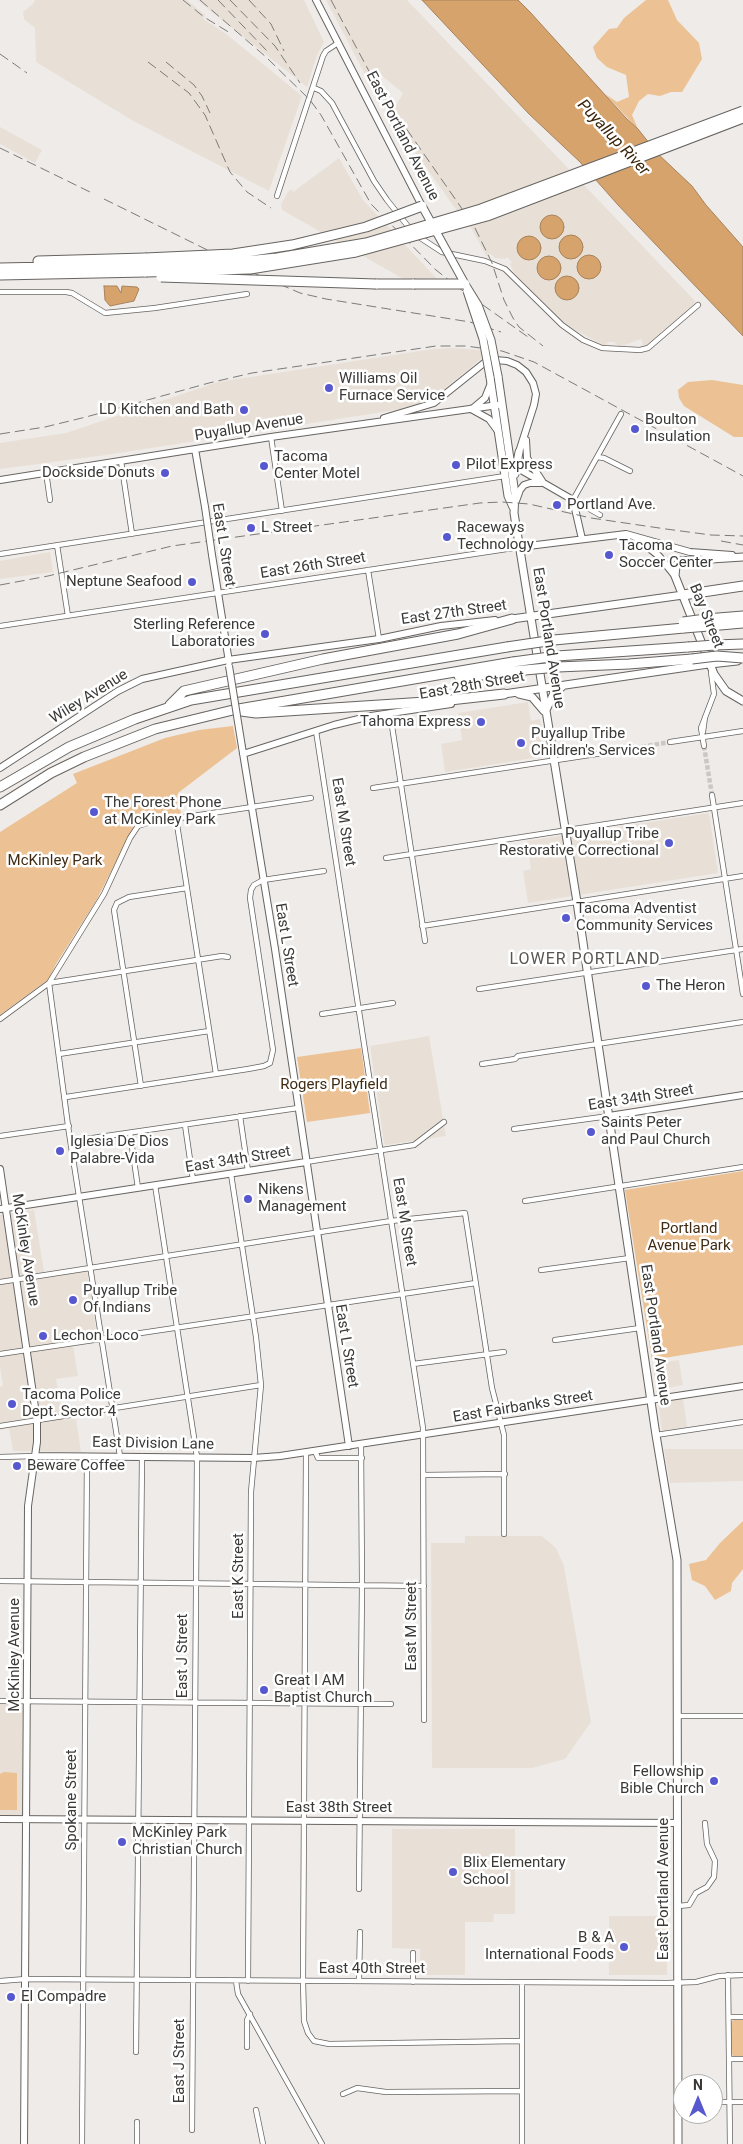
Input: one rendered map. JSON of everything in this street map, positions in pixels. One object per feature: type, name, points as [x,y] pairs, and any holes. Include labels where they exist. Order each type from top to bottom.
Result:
[{"type":"highway","points":[[0,275],[73,273],[235,262],[277,258],[366,243],[481,210],[743,111]]},
{"type":"highway","points":[[0,268],[250,269],[356,252],[487,216],[743,118]]},
{"type":"highway","points":[[146,268],[292,245],[366,227],[421,203]]},
{"type":"highway","points":[[0,264],[146,268],[341,283],[465,284]]},
{"type":"highway","points":[[683,594],[743,586]]},
{"type":"highway","points":[[707,623],[743,616]]},
{"type":"highway","points":[[168,707],[184,691],[323,659],[458,634],[512,619]]},
{"type":"highway","points":[[0,787],[69,747],[168,707],[214,695],[631,627],[743,623]]},
{"type":"highway","points":[[0,805],[52,773],[112,745],[155,729],[233,710],[368,686],[513,666],[557,656],[743,644]]},
{"type":"highway","points":[[513,666],[558,667],[630,664],[717,656],[743,660]]},
{"type":"highway","points":[[710,663],[743,660]]},
{"type":"highway","points":[[233,710],[256,713],[441,701],[508,694]]},
{"type":"main road","name":"East Portland Avenue","points":[[421,203],[478,305],[492,344],[493,379],[514,466],[514,507],[545,712],[588,973],[656,1435],[677,1560],[680,2074]]},
{"type":"main road","name":"East Portland Avenue","points":[[498,405],[498,431],[508,496],[514,507]]},
{"type":"main road","points":[[514,466],[520,452]]},
{"type":"main road","name":"Bay Street","points":[[743,556],[680,561],[676,566],[676,579],[720,684],[733,697],[743,702]]},
{"type":"main road","points":[[662,598],[672,592],[676,579]]},
{"type":"main road","name":"East 27th Street","points":[[512,619],[683,594]]},
{"type":"main road","name":"East 28th Street","points":[[508,694],[710,663]]},
{"type":"main road","points":[[508,694],[532,697],[545,712],[554,693],[565,685]]},
{"type":"main road","name":"East Portland Avenue","points":[[678,2144],[679,2124]]},
{"type":"street","name":"East Portland Avenue","points":[[316,0],[421,203]]},
{"type":"street","points":[[277,196],[326,51],[338,43]]},
{"type":"street","points":[[314,88],[321,91],[332,103],[387,200],[416,235],[442,252],[485,261],[505,269],[562,325],[583,340],[609,350],[634,348],[640,350],[648,348],[698,305]]},
{"type":"street","points":[[0,292],[72,293],[105,313],[154,308],[246,294]]},
{"type":"street","points":[[369,423],[432,404],[448,394],[478,367],[489,361],[501,360],[512,362],[522,368],[533,383],[535,400],[520,452]]},
{"type":"street","points":[[493,379],[485,398],[471,410],[489,419],[498,431]]},
{"type":"street","name":"Puyallup Avenue","points":[[0,480],[271,437],[498,405]]},
{"type":"street","points":[[582,539],[574,500],[621,414]]},
{"type":"street","points":[[528,427],[525,445],[527,458],[544,484]]},
{"type":"street","points":[[271,437],[282,510]]},
{"type":"street","name":"East L Street","points":[[195,449],[349,1446]]},
{"type":"street","points":[[597,457],[604,458],[630,471]]},
{"type":"street","points":[[121,461],[132,534]]},
{"type":"street","points":[[514,466],[600,515]]},
{"type":"street","points":[[46,472],[50,500]]},
{"type":"street","points":[[0,554],[505,476],[511,477],[514,484]]},
{"type":"street","points":[[514,507],[520,490],[524,485],[533,483],[544,484]]},
{"type":"street","name":"East 26th Street","points":[[0,626],[520,547],[631,534]]},
{"type":"street","name":"Bay Street","points":[[631,534],[690,552],[743,556]]},
{"type":"street","name":"Bay Street","points":[[631,534],[659,556],[676,579]]},
{"type":"street","points":[[57,545],[68,616]]},
{"type":"street","points":[[368,570],[380,639]]},
{"type":"street","name":"East 27th Street","points":[[229,663],[380,639],[441,626],[512,619]]},
{"type":"street","name":"Wiley Avenue","points":[[0,768],[128,685],[142,679],[229,663]]},
{"type":"street","points":[[704,746],[705,718],[714,694],[710,663]]},
{"type":"street","name":"East 28th Street","points":[[243,750],[371,716],[508,694]]},
{"type":"street","points":[[390,713],[425,941]]},
{"type":"street","name":"East M Street","points":[[316,731],[423,1434],[424,1720]]},
{"type":"street","points":[[670,742],[703,734],[743,731]]},
{"type":"street","points":[[373,788],[629,749]]},
{"type":"street","points":[[712,795],[743,994]]},
{"type":"street","points":[[0,1019],[49,983],[104,894],[130,838],[138,826],[176,818],[311,798]]},
{"type":"street","points":[[386,858],[743,804]]},
{"type":"street","points":[[176,818],[216,1074]]},
{"type":"street","points":[[66,1097],[264,1066],[272,1060],[273,1050],[250,898],[252,888],[263,880],[324,871]]},
{"type":"street","points":[[422,926],[743,876]]},
{"type":"street","points":[[141,1086],[113,915],[115,906],[120,900],[129,897],[187,888]]},
{"type":"street","points":[[479,989],[743,949]]},
{"type":"street","points":[[49,983],[222,956],[228,957]]},
{"type":"street","points":[[49,983],[120,1456]]},
{"type":"street","points":[[322,1014],[393,1003]]},
{"type":"street","points":[[482,1064],[515,1059],[518,1056],[743,1022]]},
{"type":"street","points":[[59,1054],[209,1031]]},
{"type":"street","name":"East 34th Street","points":[[514,1129],[743,1095]]},
{"type":"street","points":[[72,1141],[298,1108]]},
{"type":"street","points":[[240,1116],[248,1171]]},
{"type":"street","name":"East 34th Street","points":[[3,1209],[414,1145],[444,1122]]},
{"type":"street","points":[[185,1125],[193,1180]]},
{"type":"street","points":[[0,1136],[69,1126]]},
{"type":"street","points":[[130,1133],[138,1188]]},
{"type":"street","points":[[525,1201],[743,1167]]},
{"type":"street","name":"McKinley Avenue","points":[[0,1169],[3,1209],[17,1279],[37,1421],[35,1456],[28,1498],[24,2144]]},
{"type":"street","name":"East K Street","points":[[231,1174],[253,1316],[261,1385],[251,1492],[252,1584],[248,1981]]},
{"type":"street","name":"East J Street","points":[[155,1185],[197,1457],[192,2130]]},
{"type":"street","points":[[0,1282],[391,1221],[465,1213],[486,1353],[504,1435],[504,1534]]},
{"type":"street","points":[[541,1270],[630,1258]]},
{"type":"street","points":[[0,1354],[476,1283]]},
{"type":"street","points":[[556,1340],[640,1328]]},
{"type":"street","points":[[413,1364],[504,1352]]},
{"type":"street","points":[[0,1426],[261,1385]]},
{"type":"street","name":"East Fairbanks Street","points":[[306,1453],[743,1386]]},
{"type":"street","points":[[656,1435],[743,1422]]},
{"type":"street","points":[[359,1890],[362,1444]]},
{"type":"street","points":[[315,1451],[318,1458],[362,1458]]},
{"type":"street","points":[[306,1453],[303,1981],[304,2021],[310,2038],[314,2041],[329,2044],[521,2041]]},
{"type":"street","name":"East Division Lane","points":[[0,1457],[142,1456],[253,1458],[306,1453]]},
{"type":"street","name":"Spokane Street","points":[[82,2144],[87,1456]]},
{"type":"street","points":[[136,2052],[140,1820],[142,1456]]},
{"type":"street","points":[[423,1475],[505,1474]]},
{"type":"street","points":[[0,1582],[424,1586]]},
{"type":"street","points":[[0,1701],[391,1704]]},
{"type":"street","points":[[678,1716],[743,1716]]},
{"type":"street","name":"East 38th Street","points":[[0,1819],[678,1823]]},
{"type":"street","points":[[678,1906],[689,1905],[696,1893],[707,1887],[714,1877],[714,1861],[707,1844],[705,1823]]},
{"type":"street","points":[[359,1981],[360,1932]]},
{"type":"street","points":[[413,1953],[413,1982]]},
{"type":"street","points":[[728,1975],[730,2144]]},
{"type":"street","name":"East 40th Street","points":[[0,1981],[26,1979],[678,1983],[696,1982],[728,1975],[743,1975]]},
{"type":"street","points":[[236,1981],[237,1991],[322,2144]]},
{"type":"street","points":[[522,1982],[522,2144]]},
{"type":"street","points":[[247,2047],[247,2020],[250,2014]]},
{"type":"street","points":[[728,2017],[743,2017]]},
{"type":"street","points":[[729,2060],[743,2059]]},
{"type":"street","points":[[343,2094],[357,2088],[386,2092],[522,2091]]},
{"type":"street","points":[[723,2102],[743,2102]]},
{"type":"street","points":[[256,2110],[263,2144]]},
{"type":"street","points":[[137,2122],[137,2144]]},
{"type":"shaded area","points":[[35,0],[187,0],[205,15],[203,19],[225,33],[302,96],[269,191],[135,122],[36,62],[35,28],[24,19],[23,12]]},
{"type":"shaded area","points":[[197,0],[304,0],[324,42],[317,55],[307,87]]},
{"type":"shaded area","points":[[326,0],[407,0],[696,302],[650,344],[642,348],[641,339],[619,347],[614,342],[608,342],[606,345],[603,345],[564,324],[515,274],[510,264],[512,262],[507,257],[505,259],[495,258],[491,254],[486,256],[473,231],[387,112],[397,104],[403,93],[381,75],[369,82]]},
{"type":"shaded area","points":[[0,127],[42,150],[35,163],[0,144]]},
{"type":"shaded area","points":[[339,158],[363,200],[439,281],[407,281],[282,210],[281,204],[288,192],[292,189],[293,192]]},
{"type":"shaded area","points":[[433,349],[481,350],[482,358],[437,395],[409,408],[106,455],[0,469],[0,443],[66,433],[218,382]]},
{"type":"shaded area","points":[[50,552],[53,572],[0,579],[0,561]]},
{"type":"shaded area","points":[[528,702],[531,721],[540,719],[546,756],[445,772],[441,744],[462,740],[458,713]]},
{"type":"shaded area","points":[[709,813],[718,873],[528,903],[523,871],[531,869],[527,841]]},
{"type":"shaded area","points":[[429,1036],[446,1136],[386,1145],[384,1143],[370,1046]]},
{"type":"shaded area","points":[[34,1210],[45,1277],[87,1271],[97,1335],[72,1339],[78,1376],[56,1379],[63,1420],[76,1419],[81,1452],[13,1451],[9,1428],[0,1430],[0,1387],[3,1386],[0,1367],[0,1215]]},
{"type":"shaded area","points":[[679,1360],[683,1385],[657,1390],[652,1364]]},
{"type":"shaded area","points":[[683,1398],[687,1427],[662,1431],[658,1402]]},
{"type":"shaded area","points":[[664,1449],[743,1449],[743,1481],[670,1483]]},
{"type":"shaded area","points":[[465,1536],[542,1536],[556,1548],[564,1566],[591,1722],[565,1759],[532,1768],[432,1768],[431,1543],[465,1543]]},
{"type":"shaded area","points":[[0,1701],[27,1701],[26,1819],[0,1819]]},
{"type":"shaded area","name":"Blix Elementary School","points":[[392,1829],[515,1829],[515,1914],[494,1914],[493,1922],[465,1922],[465,1975],[420,1975],[420,1949],[392,1948]]},
{"type":"shaded area","points":[[609,1916],[667,1916],[667,1975],[609,1975]]},
{"type":"green space","points":[[646,0],[668,0],[677,20],[699,43],[702,59],[682,92],[671,92],[660,96],[648,94],[639,101],[632,115],[638,129],[605,94],[617,102],[629,97],[626,75],[607,67],[597,58],[593,47],[609,29],[617,28],[624,18]]},
{"type":"green space","points":[[712,380],[743,385],[743,437],[734,437],[684,406],[679,398],[678,390],[688,382]]},
{"type":"green space","name":"McKinley Park","points":[[233,726],[237,748],[178,793],[181,814],[162,816],[161,813],[148,814],[136,822],[96,901],[56,964],[49,979],[0,1015],[0,832],[77,783],[73,774],[165,738],[199,730]]},
{"type":"green space","name":"Rogers Playfield","points":[[361,1048],[370,1113],[307,1122],[297,1057]]},
{"type":"green space","name":"Portland Avenue Park","points":[[743,1171],[743,1345],[652,1360],[625,1190]]},
{"type":"green space","points":[[743,1521],[743,1569],[732,1583],[731,1591],[715,1600],[705,1586],[692,1580],[689,1564],[706,1560],[720,1543]]},
{"type":"green space","points":[[4,1772],[17,1773],[17,1810],[0,1810],[0,1774]]},
{"type":"green space","points":[[735,2019],[743,2019],[743,2056],[733,2056],[731,2052],[731,2022]]},
{"type":"water","name":"Puyallup River","points":[[422,0],[518,0],[530,12],[638,129],[657,153],[692,186],[743,247],[743,336],[618,205],[580,162],[529,114]]},
{"type":"water","points":[[552,215],[561,218],[564,227],[561,236],[552,239],[543,236],[540,227],[543,218]]},
{"type":"water","points":[[571,235],[580,238],[583,247],[580,256],[571,259],[562,256],[559,247],[562,238]]},
{"type":"water","points":[[529,236],[538,239],[541,248],[538,257],[529,260],[520,257],[517,248],[520,239]]},
{"type":"water","points":[[589,255],[598,258],[601,267],[598,276],[589,279],[580,276],[577,267],[580,258]]},
{"type":"water","points":[[549,256],[558,259],[561,268],[558,277],[549,280],[540,277],[537,268],[540,259]]},
{"type":"water","points":[[567,276],[576,279],[579,288],[576,297],[567,300],[558,297],[555,288],[558,279]]},
{"type":"water","points":[[104,286],[117,286],[121,293],[122,286],[137,287],[139,289],[134,301],[110,306],[105,300]]},
{"type":"tunnel","points":[[629,749],[670,742]]},
{"type":"tunnel","points":[[704,746],[712,795]]},
{"type":"railway","points":[[183,0],[204,17],[230,33]]},
{"type":"railway","points":[[200,0],[266,57],[310,100],[321,115],[371,204],[436,270],[528,337]]},
{"type":"railway","points":[[218,0],[268,52]]},
{"type":"railway","points":[[230,0],[275,46],[300,83]]},
{"type":"railway","points":[[249,0],[271,24],[284,51]]},
{"type":"railway","points":[[331,0],[378,88],[474,226],[492,263],[504,300],[513,318],[519,327],[543,346]]},
{"type":"railway","points":[[0,54],[27,73]]},
{"type":"railway","points":[[148,62],[189,93],[205,115],[230,172],[247,192],[271,208]]},
{"type":"railway","points":[[166,62],[194,85],[210,113]]},
{"type":"railway","points":[[0,148],[90,192]]},
{"type":"railway","points":[[104,199],[256,274],[300,293],[326,299],[470,322],[501,332]]},
{"type":"railway","points":[[0,434],[45,427],[252,373],[436,346],[466,346],[502,351],[534,362],[743,476]]},
{"type":"railway","points":[[0,585],[48,576],[172,546],[480,503],[529,504],[591,518],[711,535],[743,536]]},
{"type":"railway","points":[[721,541],[743,545]]},
{"type":"place","name":"Williams Oil Furnace Service","points":[[329,388]]},
{"type":"place","name":"LD Kitchen and Bath","points":[[244,410]]},
{"type":"place","name":"Boulton Insulation","points":[[635,429]]},
{"type":"place","name":"Pilot Express","points":[[456,465]]},
{"type":"place","name":"Tacoma Center Motel","points":[[264,466]]},
{"type":"place","name":"Dockside Donuts","points":[[165,473]]},
{"type":"place","name":"Portland Ave.","points":[[557,505]]},
{"type":"place","name":"L Street","points":[[251,528]]},
{"type":"place","name":"Raceways Technology","points":[[447,537]]},
{"type":"place","name":"Tacoma Soccer Center","points":[[609,555]]},
{"type":"place","name":"Neptune Seafood","points":[[192,582]]},
{"type":"place","name":"Sterling Reference Laboratories","points":[[265,634]]},
{"type":"place","name":"Tahoma Express","points":[[481,722]]},
{"type":"place","name":"Puyallup Tribe Children's Services","points":[[521,743]]},
{"type":"place","name":"The Forest Phone at McKinley Park","points":[[94,812]]},
{"type":"place","name":"Puyallup Tribe Restorative Correctional","points":[[669,843]]},
{"type":"place","name":"Tacoma Adventist Community Services","points":[[566,918]]},
{"type":"place","name":"The Heron","points":[[646,986]]},
{"type":"place","name":"Saints Peter and Paul Church","points":[[591,1132]]},
{"type":"place","name":"Iglesia De Dios Palabre-Vida","points":[[60,1151]]},
{"type":"place","name":"Nikens Management","points":[[248,1199]]},
{"type":"place","name":"Puyallup Tribe Of Indians","points":[[73,1300]]},
{"type":"place","name":"Lechon Loco","points":[[43,1336]]},
{"type":"place","name":"Tacoma Police Dept. Sector 4","points":[[12,1404]]},
{"type":"place","name":"Beware Coffee","points":[[17,1466]]},
{"type":"place","name":"Great I AM Baptist Church","points":[[264,1690]]},
{"type":"place","name":"Fellowship Bible Church","points":[[714,1781]]},
{"type":"place","name":"McKinley Park Christian Church","points":[[122,1842]]},
{"type":"place","name":"Blix Elementary School","points":[[453,1872]]},
{"type":"place","name":"B & A International Foods","points":[[624,1947]]},
{"type":"place","name":"El Compadre","points":[[11,1997]]},
{"type":"district","name":"LOWER PORTLAND","points":[[585,960]]}]
